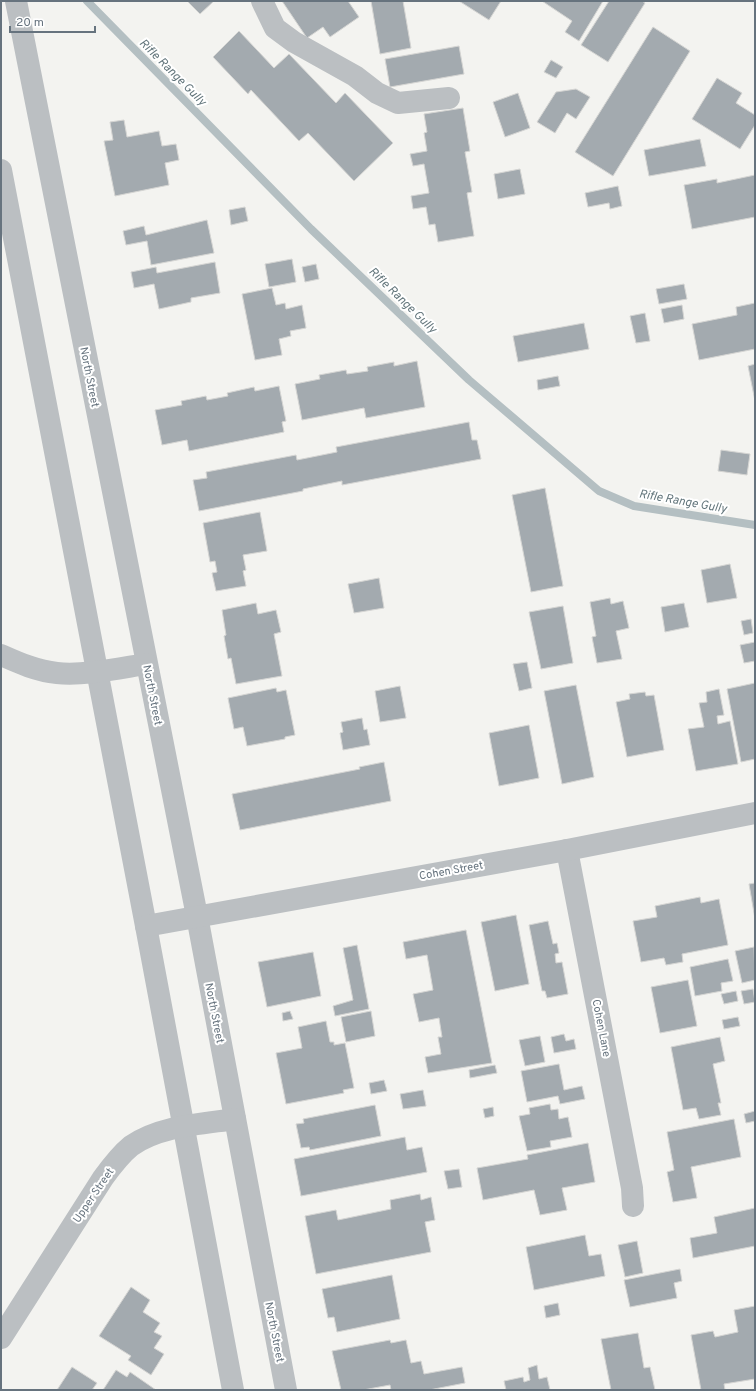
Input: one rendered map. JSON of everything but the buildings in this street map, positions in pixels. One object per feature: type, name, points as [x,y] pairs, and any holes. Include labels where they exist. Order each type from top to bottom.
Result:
[{"type":"street","name":"North Street","points":[[16,1],[197,916],[286,1390]]},
{"type":"street","points":[[262,1],[275,28],[294,42],[355,76],[377,93],[398,103],[449,98]]},
{"type":"street","points":[[1,170],[146,926],[233,1390]]},
{"type":"street","points":[[1,655],[22,665],[57,673],[97,671],[146,664]]},
{"type":"street","name":"Cohen Street","points":[[146,926],[567,850],[755,813]]},
{"type":"street","name":"Cohen Lane","points":[[567,850],[632,1188],[633,1206]]},
{"type":"street","name":"Upper Street","points":[[1,1338],[103,1178],[117,1160],[131,1146],[145,1138],[163,1132],[235,1119]]},
{"type":"waterway","name":"Rifle Range Gully","points":[[87,1],[311,229],[469,380],[599,491],[634,506],[755,525]]}]
